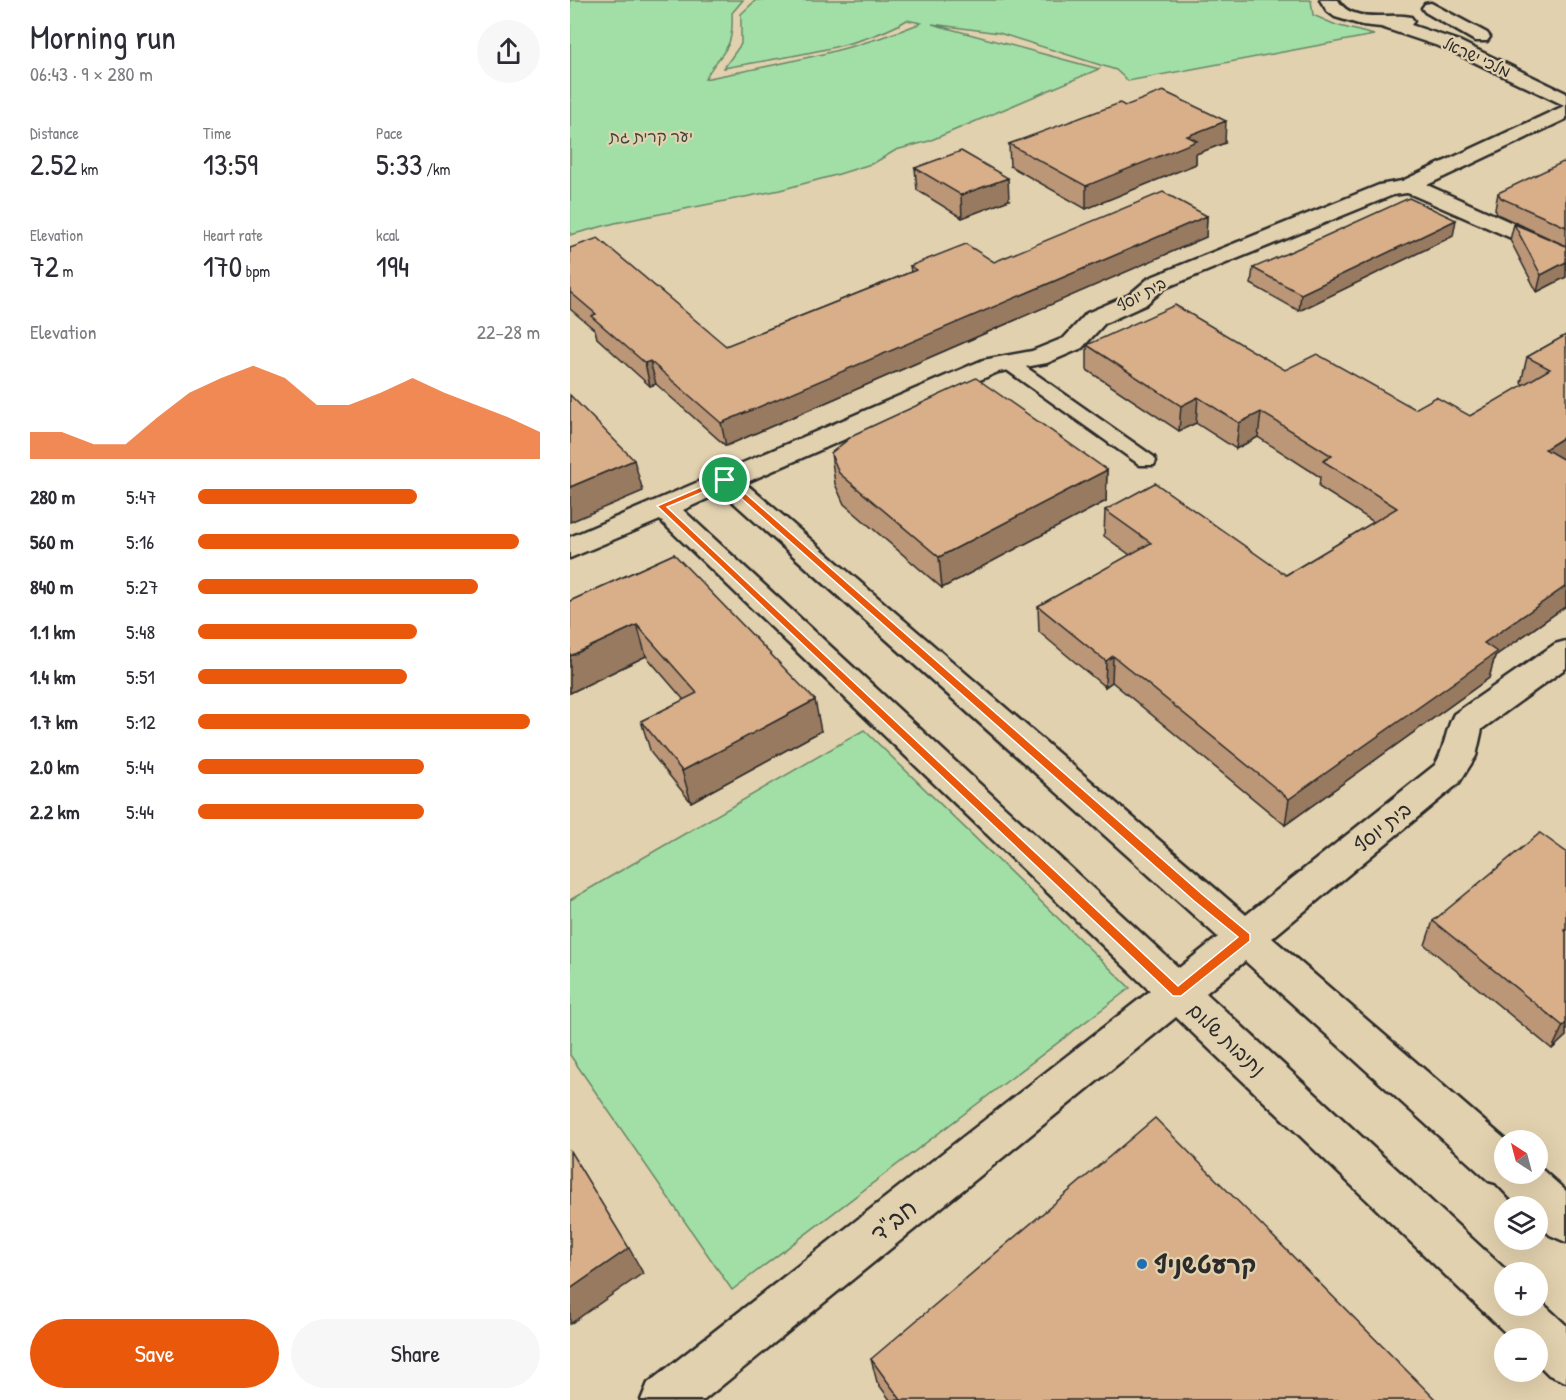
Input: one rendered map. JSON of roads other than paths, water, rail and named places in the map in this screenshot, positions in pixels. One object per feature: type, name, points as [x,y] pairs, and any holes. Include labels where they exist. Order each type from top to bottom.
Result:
[{"type":"street","points":[[1329,0],[1332,6],[1345,15],[1384,22],[1417,18],[1426,13],[1433,3]]},
{"type":"street","name":"מלכי ישראל","points":[[1433,3],[1453,23],[1502,47]]},
{"type":"street","name":"מלכי ישראל","points":[[1384,22],[1453,45],[1566,100]]},
{"type":"street","name":"בית יוסף","points":[[570,548],[969,374],[992,365],[1038,358],[1073,343],[1096,318],[1137,300],[1157,283],[1379,193],[1408,186],[1566,111]]},
{"type":"street","points":[[1408,186],[1432,194],[1566,255]]},
{"type":"street","points":[[725,480],[1494,1157]]},
{"type":"street","name":"נתיבות שלום","points":[[662,506],[1494,1291]]},
{"type":"street","name":"בית יוסף","points":[[1177,993],[1447,774],[1459,756],[1466,723],[1566,652]]},
{"type":"street","name":"חב\"ד","points":[[665,1400],[753,1333],[1177,993]]},
{"type":"street","points":[[1525,1184],[1566,1221]]},
{"type":"street","points":[[1522,1316],[1566,1358]]},
{"type":"lane","points":[[1007,363],[1147,461]]},
{"type":"place","name":"קרעטשניף","points":[[1142,1264]]},
{"type":"park label","name":"יער קרית גת","points":[[651,136]]}]
